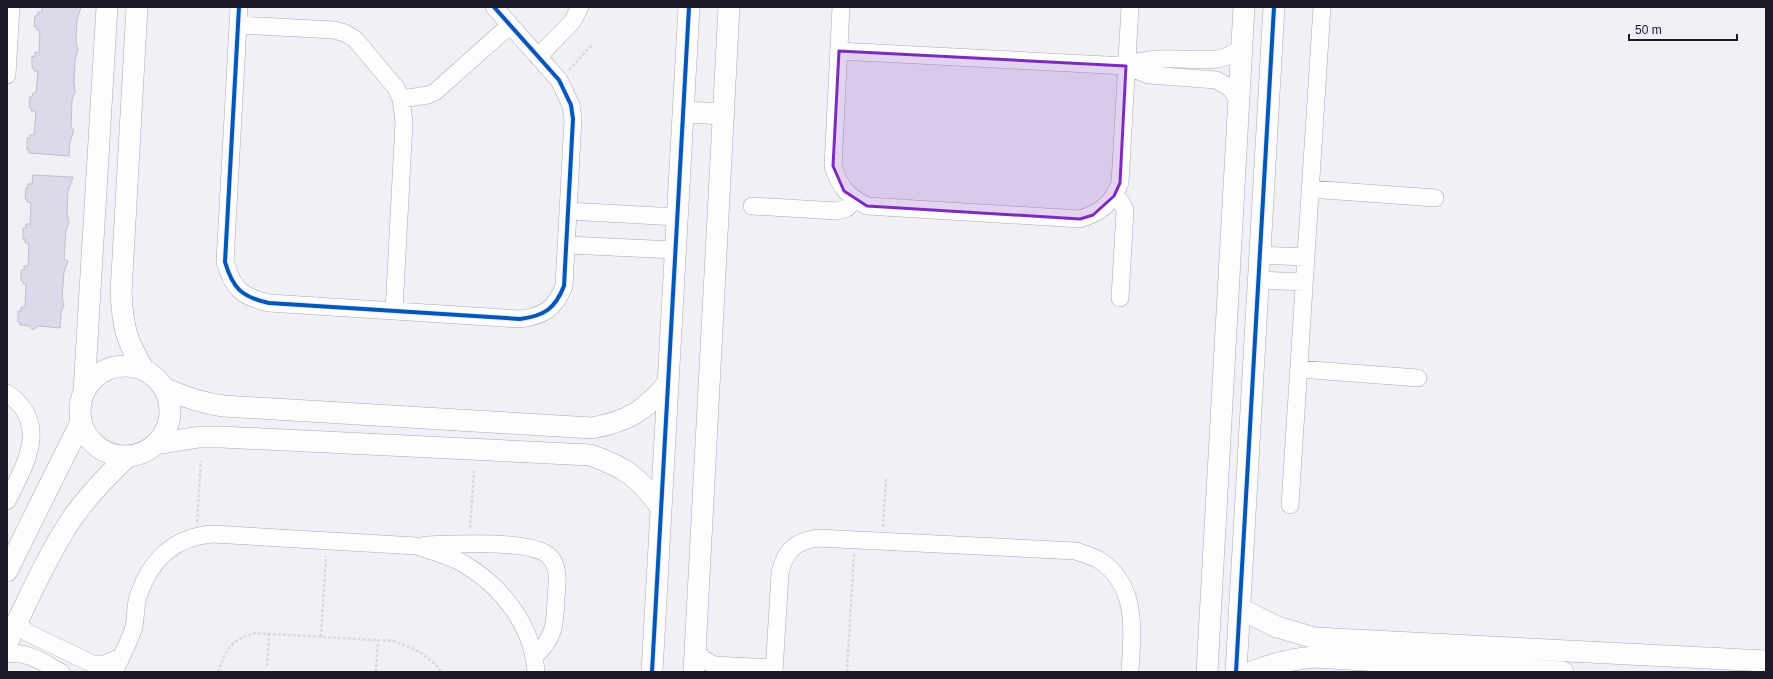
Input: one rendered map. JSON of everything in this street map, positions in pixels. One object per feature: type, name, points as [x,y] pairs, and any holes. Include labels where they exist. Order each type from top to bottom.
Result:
[{"type":"street","points":[[7,75],[11,7]]},
{"type":"street","points":[[84,392],[92,380],[103,371],[116,366],[131,366],[144,370],[155,378],[164,388],[169,402],[169,417],[165,432],[156,444],[143,452],[128,456],[112,455],[98,448],[87,436],[81,422],[80,407],[84,392],[107,7]]},
{"type":"street","points":[[137,7],[121,293],[122,320],[130,346],[144,370]]},
{"type":"street","points":[[239,7],[225,262],[230,278],[240,291],[253,299],[259,300],[520,319],[535,317],[548,310],[558,299],[564,286],[573,119],[571,105],[559,80],[494,7]]},
{"type":"street","points":[[538,57],[572,22],[580,7]]},
{"type":"street","points":[[652,672],[689,7]]},
{"type":"street","points":[[694,672],[729,7]]},
{"type":"street","points":[[841,7],[833,166],[837,179],[844,191],[854,200],[867,206],[1080,218],[1094,215],[1105,207],[1114,196],[1120,183],[1130,7]]},
{"type":"street","points":[[1207,672],[1244,7]]},
{"type":"street","points":[[1236,672],[1274,7]]},
{"type":"street","points":[[1290,505],[1322,7]]},
{"type":"street","points":[[401,99],[428,95],[442,88],[510,24]]},
{"type":"street","points":[[238,25],[334,30],[345,33],[355,39],[396,88],[401,99],[404,122],[394,310]]},
{"type":"street","points":[[1126,66],[1143,60],[1152,59],[1218,59],[1228,56],[1242,48]]},
{"type":"street","points":[[839,51],[1126,66],[1148,76],[1216,80],[1229,87],[1239,100]]},
{"type":"street","points":[[683,112],[724,114]]},
{"type":"street","points":[[1310,189],[1435,198]]},
{"type":"street","points":[[1114,196],[1121,202],[1125,210],[1120,298]]},
{"type":"street","points":[[752,206],[837,211],[847,208],[854,200]]},
{"type":"street","points":[[568,211],[677,216]]},
{"type":"street","points":[[566,245],[675,250]]},
{"type":"street","points":[[1260,255],[1306,257]]},
{"type":"street","points":[[1258,280],[1304,282]]},
{"type":"street","points":[[1299,368],[1418,378]]},
{"type":"street","points":[[1224,370],[1253,372]]},
{"type":"street","points":[[164,388],[190,399],[224,406],[592,428],[614,424],[635,415],[653,401],[668,383]]},
{"type":"street","points":[[7,393],[20,404],[26,413],[32,434],[29,456],[7,501]]},
{"type":"street","points":[[7,569],[81,422]]},
{"type":"street","points":[[156,444],[199,437],[221,437],[590,455],[612,462],[631,474],[648,489],[661,508]]},
{"type":"street","points":[[7,643],[56,544],[71,519],[107,476],[128,456]]},
{"type":"street","points":[[19,619],[22,627],[28,633],[93,664],[118,665],[130,638],[134,625],[138,595],[146,575],[159,558],[165,553],[177,544],[196,536],[212,534],[416,546],[470,543],[531,547],[541,550],[549,556],[555,565],[557,575],[555,622],[549,641],[536,664]]},
{"type":"street","points":[[695,650],[703,660],[714,665],[774,670],[780,573],[783,560],[792,548],[803,541],[817,538],[882,541],[1076,551],[1099,561],[1118,578],[1129,600],[1133,624],[1130,672]]},
{"type":"street","points":[[416,546],[449,557],[464,564],[484,577],[501,593],[516,612],[527,633],[536,664]]},
{"type":"street","points":[[1240,608],[1277,628],[1316,638],[1766,661]]},
{"type":"street","points":[[7,654],[26,654],[61,672]]},
{"type":"street","points":[[1252,672],[1295,659],[1314,657],[1564,672]]},
{"type":"path","points":[[559,80],[592,45]]},
{"type":"path","points":[[196,536],[202,461]]},
{"type":"path","points":[[470,543],[474,471]]},
{"type":"path","points":[[882,541],[886,478]]},
{"type":"path","points":[[847,672],[854,540]]},
{"type":"path","points":[[321,637],[327,541]]},
{"type":"path","points":[[218,672],[225,652],[233,643],[243,636],[254,633],[393,641],[411,646],[428,656],[442,672]]},
{"type":"path","points":[[267,666],[269,634]]},
{"type":"path","points":[[376,672],[378,640]]},
{"type":"highlighted area","points":[[839,51],[1126,66],[1120,183],[1114,196],[1093,215],[1080,219],[867,206],[844,191],[833,166]]},
{"type":"building","points":[[42,7],[81,7],[77,20],[76,41],[78,50],[75,60],[75,91],[72,100],[71,128],[74,130],[70,142],[69,156],[29,153],[29,150],[27,150],[27,138],[30,139],[30,135],[34,135],[36,111],[31,111],[32,108],[29,108],[30,97],[32,97],[33,93],[36,93],[38,71],[34,71],[34,68],[32,68],[32,56],[35,57],[35,52],[39,53],[40,30],[37,30],[37,27],[34,27],[35,16],[37,16],[38,12],[42,12]]},
{"type":"building","points":[[33,175],[73,177],[68,191],[67,213],[69,222],[66,231],[64,259],[68,261],[64,272],[62,298],[64,305],[61,313],[60,328],[38,326],[33,330],[29,326],[20,325],[20,322],[18,322],[18,311],[21,311],[21,307],[25,307],[26,284],[23,284],[23,281],[21,281],[21,270],[24,270],[24,266],[28,266],[29,243],[25,243],[25,239],[23,239],[23,228],[26,228],[26,224],[30,224],[31,203],[27,202],[27,199],[25,199],[26,188],[28,188],[28,184],[32,184]]},
{"type":"cycle path","points":[[239,7],[225,262],[231,279],[235,285],[245,295],[269,303],[520,319],[536,316],[548,310],[557,300],[564,286],[573,119],[571,105],[559,80],[494,7]]},
{"type":"cycle path","points":[[652,672],[689,7]]},
{"type":"cycle path","points":[[1236,672],[1274,7]]}]
